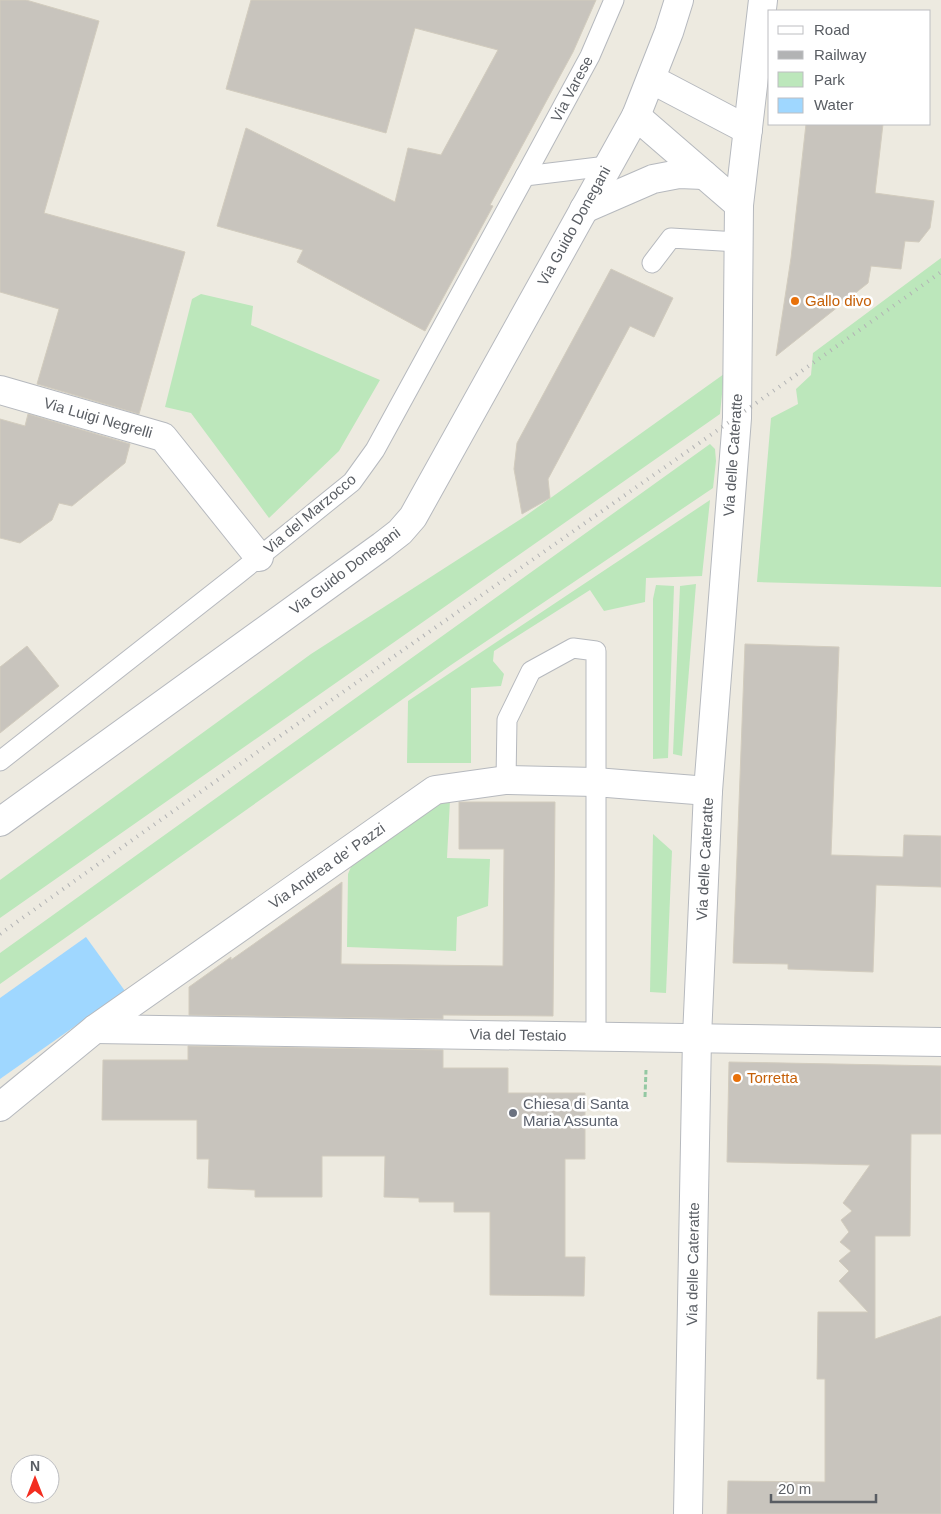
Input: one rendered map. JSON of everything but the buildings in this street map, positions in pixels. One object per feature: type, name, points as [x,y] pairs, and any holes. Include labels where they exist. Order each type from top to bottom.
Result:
[{"type":"street","name":"Via Guido Donegani","points":[[0,822],[400,532],[414,517],[636,116],[670,32],[679,0]]},
{"type":"street","name":"Via delle Cateratte","points":[[688,1514],[697,1037],[708,791],[738,418],[739,205],[763,0]]},
{"type":"street","points":[[651,79],[748,130]]},
{"type":"street","points":[[636,116],[739,205]]},
{"type":"street","points":[[584,209],[653,178],[679,174],[704,175]]},
{"type":"street","name":"Via Luigi Negrelli","points":[[0,390],[163,437],[259,557]]},
{"type":"street","name":"Via Andrea de' Pazzi","points":[[0,1107],[95,1029],[436,790],[506,780],[595,782],[708,791]]},
{"type":"street","name":"Via del Testaio","points":[[95,1029],[941,1042]]},
{"type":"lane","name":"Via Varese","points":[[525,176],[590,56],[614,0]]},
{"type":"lane","points":[[525,176],[607,166]]},
{"type":"lane","name":"Via del Marzocco","points":[[0,761],[352,482],[375,450],[525,176]]},
{"type":"lane","points":[[652,263],[671,238],[738,242]]},
{"type":"lane","points":[[506,780],[507,720],[531,670],[573,648],[596,651],[596,1036]]},
{"type":"path","points":[[645,1098],[646,1062]]},
{"type":"green space","points":[[941,258],[941,587],[757,582],[771,418],[798,404],[796,389],[811,375],[813,353]]},
{"type":"green space","points":[[201,294],[253,306],[251,325],[380,380],[339,451],[269,518],[191,413],[165,407],[192,299]]},
{"type":"green space","points":[[724,374],[720,414],[0,918],[0,880],[311,654],[524,517]]},
{"type":"green space","points":[[710,444],[715,449],[716,461],[713,488],[451,665],[0,984],[0,953]]},
{"type":"green space","points":[[710,500],[702,576],[646,578],[645,602],[604,611],[590,590],[494,651],[493,661],[504,674],[501,686],[471,688],[471,763],[407,763],[408,701]]},
{"type":"green space","points":[[696,584],[682,756],[673,754],[680,586]]},
{"type":"green space","points":[[656,585],[674,586],[668,758],[653,759],[653,599]]},
{"type":"green space","points":[[450,800],[447,858],[490,859],[488,906],[457,917],[456,951],[347,947],[348,874],[357,852],[408,815]]},
{"type":"green space","points":[[653,834],[672,851],[666,993],[650,992]]},
{"type":"water","points":[[86,937],[125,991],[0,1079],[0,998]]},
{"type":"railway","points":[[0,934],[941,272]]},
{"type":"place","name":"Gallo divo","points":[[795,301]]},
{"type":"place","name":"Torretta","points":[[737,1078]]},
{"type":"place","name":"Chiesa di Santa Maria Assunta","points":[[513,1113]]}]
